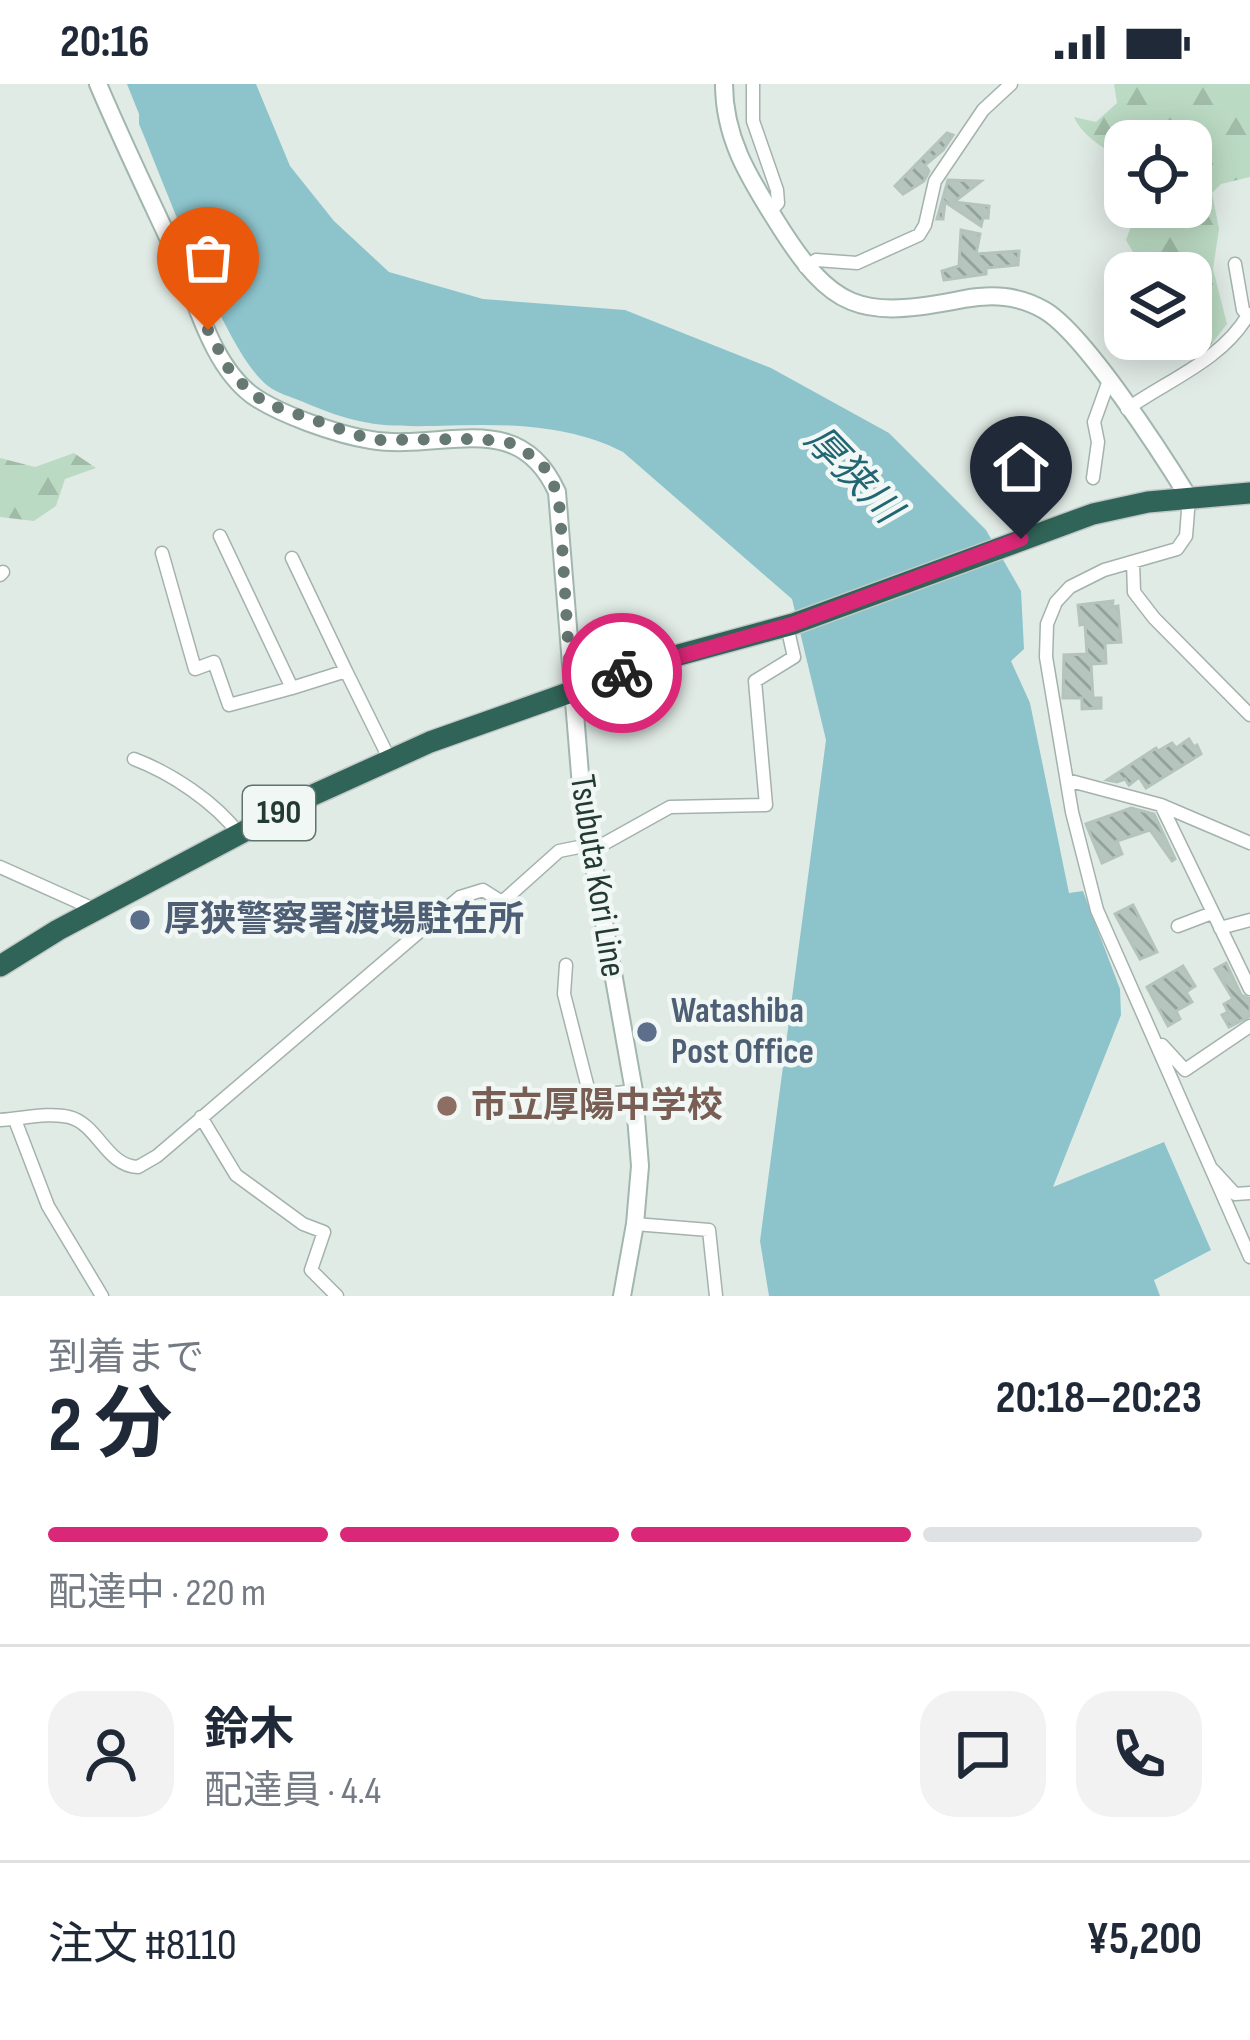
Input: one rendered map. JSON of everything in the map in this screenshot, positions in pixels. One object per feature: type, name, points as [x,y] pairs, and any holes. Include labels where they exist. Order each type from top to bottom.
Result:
[{"type":"highway","name":"190","points":[[0,966],[239,834],[389,758],[571,690],[790,625],[1094,514],[1250,493]]},
{"type":"main road","name":"Tsubuta Kori Line","points":[[98,84],[220,356],[244,388],[265,403],[355,436],[390,441],[495,441],[525,449],[541,461],[557,492],[571,690],[590,848],[634,1091],[640,1166],[622,1296]]},
{"type":"main road","points":[[724,84],[729,130],[742,166],[805,266],[837,296],[878,310],[979,296],[1024,300],[1058,320],[1190,498]]},
{"type":"street","points":[[753,84],[752,121],[777,190],[778,203],[770,212]]},
{"type":"street","points":[[805,266],[816,260],[856,263],[919,235],[935,181],[1005,86]]},
{"type":"street","points":[[1127,409],[1220,349],[1249,313],[1243,310],[1235,264]]},
{"type":"street","points":[[1093,478],[1094,422],[1108,382]]},
{"type":"street","points":[[1190,498],[1186,536],[1177,549],[1104,571],[1070,587],[1056,602],[1047,624],[1046,657],[1067,780],[1097,910],[1250,1257]]},
{"type":"street","points":[[220,536],[292,688]]},
{"type":"street","points":[[162,554],[195,669],[214,662],[229,705],[346,670]]},
{"type":"street","points":[[292,558],[389,758]]},
{"type":"street","points":[[1133,562],[1134,592],[1250,715]]},
{"type":"street","points":[[103,1296],[49,1206],[7,1120],[70,1117],[129,1168],[147,1163],[460,897],[483,890],[502,902],[560,850],[590,848],[670,807],[766,805],[755,681],[794,657],[790,625]]},
{"type":"street","points":[[134,759],[158,769],[228,820],[239,834]]},
{"type":"street","points":[[1067,780],[1161,806],[1250,843]]},
{"type":"street","points":[[1161,806],[1250,989]]},
{"type":"street","points":[[0,866],[97,910]]},
{"type":"street","points":[[1178,926],[1212,913]]},
{"type":"street","points":[[1220,928],[1250,920]]},
{"type":"street","points":[[566,965],[564,994],[590,1096],[634,1091]]},
{"type":"street","points":[[1185,1070],[1250,1026]]},
{"type":"street","points":[[1153,1036],[1185,1070],[1186,1110]]},
{"type":"street","points":[[201,1118],[236,1175],[302,1224],[324,1232],[311,1270],[338,1296]]},
{"type":"street","points":[[1208,1165],[1235,1194],[1250,1193]]},
{"type":"street","points":[[635,1224],[709,1230],[716,1296]]},
{"type":"green space","points":[[1114,84],[1250,84],[1250,177],[1221,184],[1212,193],[1212,120],[1104,120],[1104,147],[1074,117],[1096,122],[1117,103]]},
{"type":"green space","points":[[1212,193],[1219,229],[1213,269],[1227,324],[1212,343],[1212,252],[1133,252],[1126,240],[1130,228],[1212,228]]},
{"type":"green space","points":[[74,453],[96,468],[65,479],[56,506],[34,521],[0,517],[0,458],[35,467]]},
{"type":"water","name":"厚狭川","points":[[127,84],[256,84],[290,166],[334,221],[389,272],[483,299],[625,310],[771,368],[889,433],[986,530],[1021,591],[1024,649],[1011,661],[1030,703],[1069,893],[1083,891],[1120,989],[1121,1015],[1053,1187],[1164,1142],[1211,1250],[1154,1280],[1160,1296],[769,1296],[760,1241],[826,740],[792,599],[623,452],[601,442],[531,427],[366,422],[320,409],[268,386],[251,368],[215,304],[139,124]]},
{"type":"building","points":[[947,133],[953,135],[925,165],[929,171],[924,181],[903,194],[895,186]]},
{"type":"building","points":[[948,180],[981,181],[954,202],[989,206],[981,226],[945,202],[943,219],[937,219]]},
{"type":"building","points":[[961,230],[980,234],[976,254],[1019,251],[1018,265],[944,280],[942,271],[959,266]]},
{"type":"building","points":[[1113,601],[1112,607],[1118,606],[1121,642],[1105,643],[1106,663],[1091,664],[1093,698],[1101,698],[1101,708],[1082,709],[1082,698],[1063,698],[1064,655],[1087,654],[1078,605]]},
{"type":"building","points":[[1189,739],[1201,754],[1146,788],[1139,777],[1129,785],[1125,779],[1107,780],[1156,748],[1172,743],[1176,748]]},
{"type":"building","points":[[1131,808],[1154,814],[1175,859],[1150,830],[1117,841],[1122,854],[1102,863],[1086,824]]},
{"type":"building","points":[[1133,905],[1157,952],[1140,959],[1115,914]]},
{"type":"building","points":[[1226,963],[1241,995],[1250,999],[1250,1016],[1229,1027],[1222,1015],[1228,1012],[1224,1004],[1233,999],[1215,969]]},
{"type":"building","points":[[1183,966],[1195,986],[1186,992],[1192,1002],[1176,1011],[1180,1019],[1168,1026],[1147,987]]},
{"type":"way so far","points":[[208,330],[244,388],[286,412],[372,440],[510,443],[541,461],[557,492],[560,511],[571,690],[622,673]]},
{"type":"place","name":"厚狭警察署渡場駐在所","points":[[140,920]]},
{"type":"place","name":"Watashiba Post Office","points":[[647,1032]]},
{"type":"place","name":"市立厚陽中学校","points":[[447,1106]]},
{"type":"route","points":[[622,673],[793,624],[1021,539]]}]
